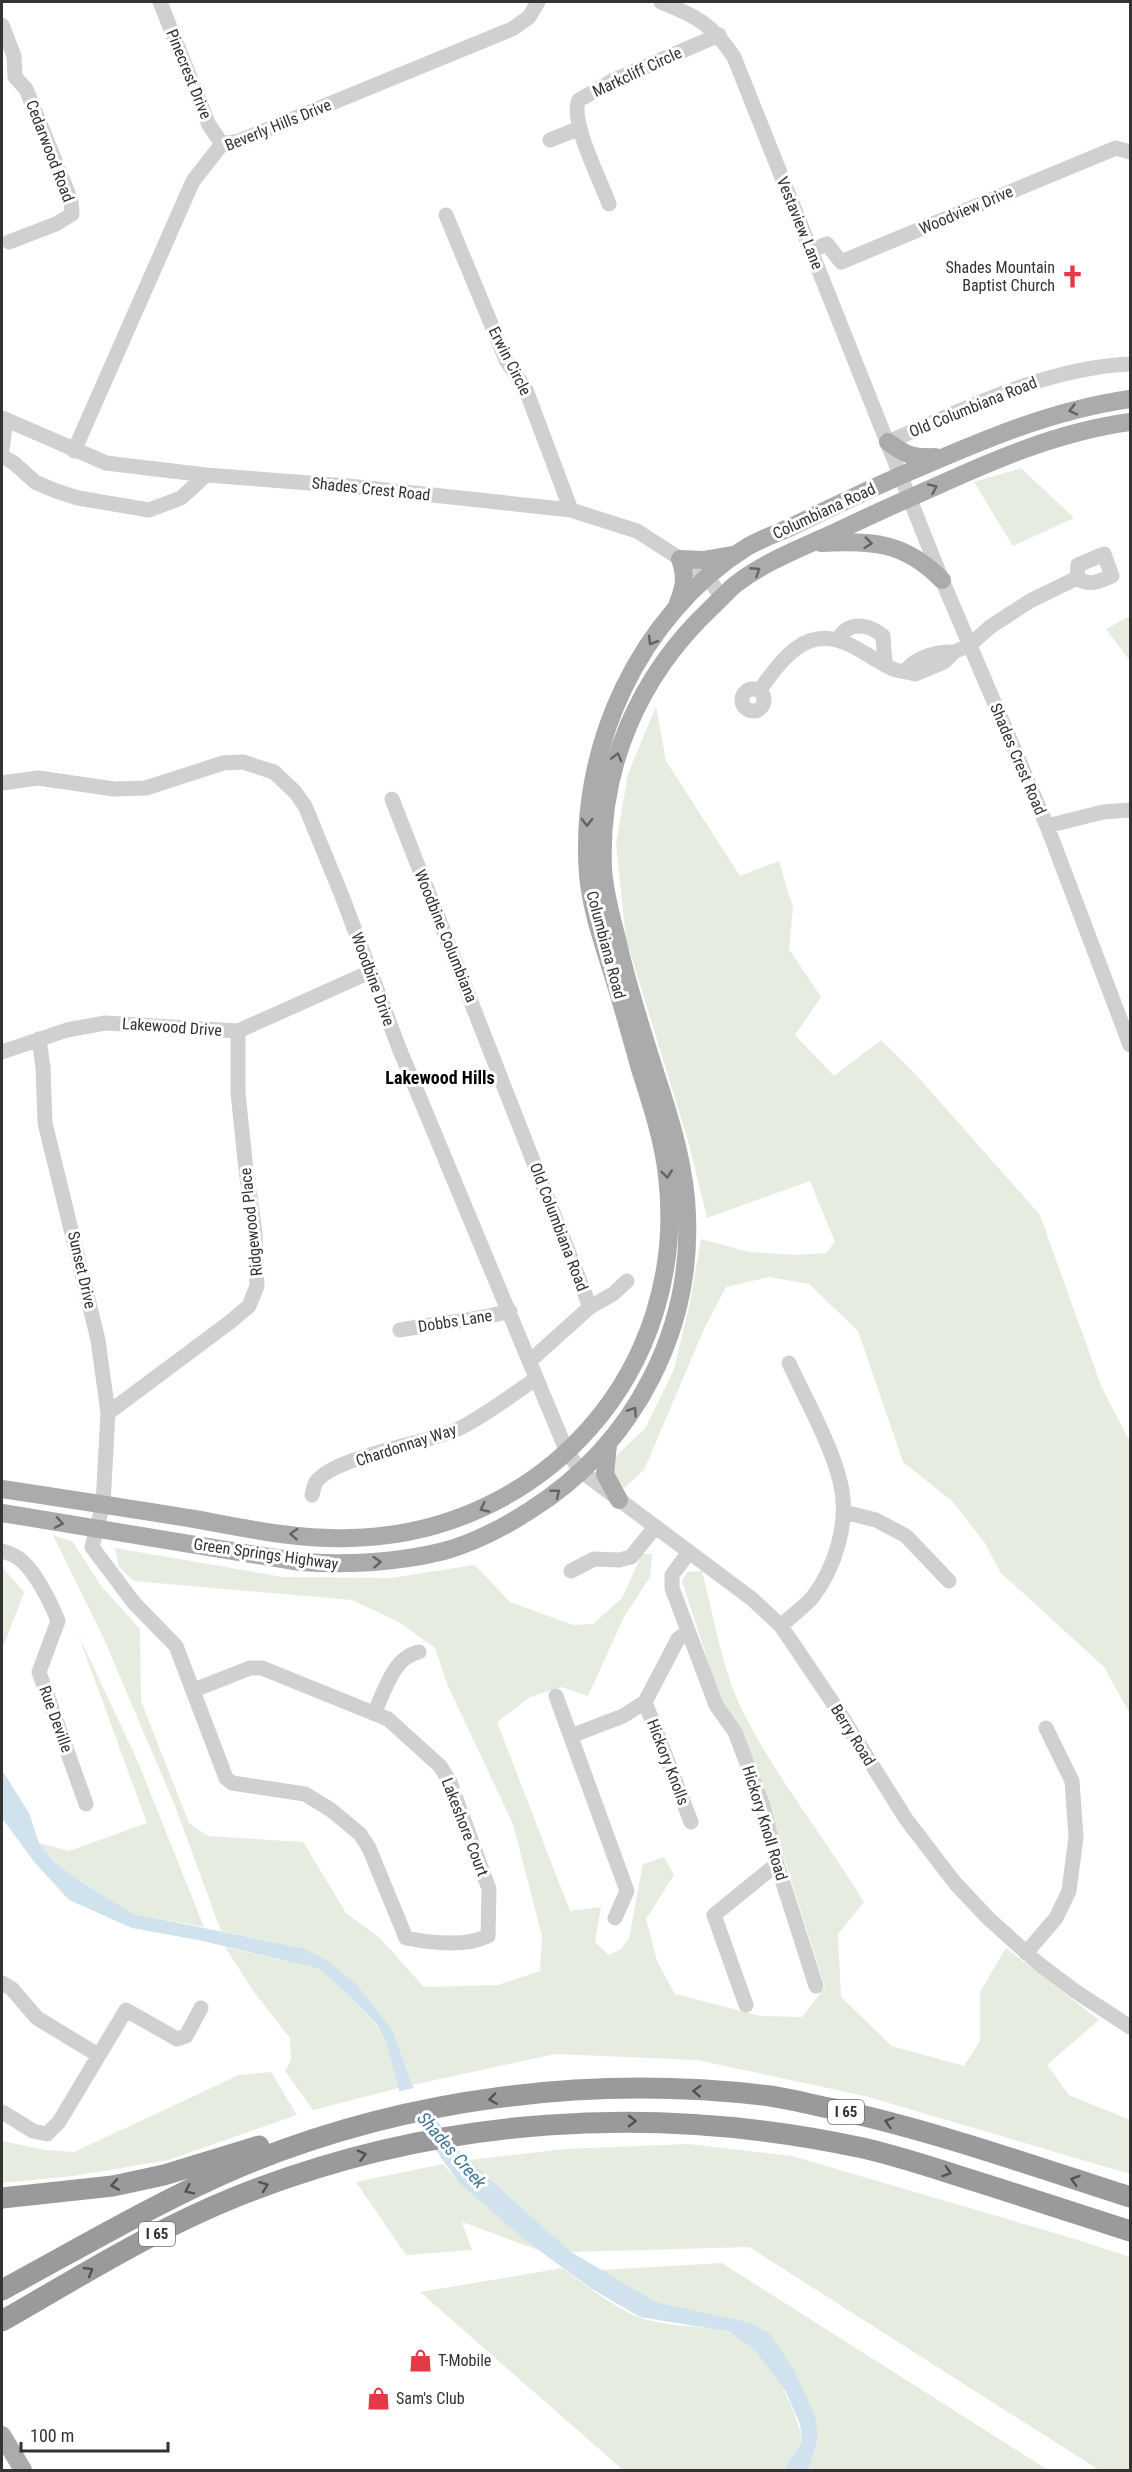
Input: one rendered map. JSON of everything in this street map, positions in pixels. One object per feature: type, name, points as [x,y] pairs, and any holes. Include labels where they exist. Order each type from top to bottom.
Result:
[{"type":"highway","name":"I 65","points":[[2,2290],[174,2198],[297,2140],[324,2136],[376,2121],[442,2107],[551,2093],[651,2087],[771,2096],[881,2119],[1131,2198]]},
{"type":"highway","name":"I 65","points":[[2,2321],[199,2213],[236,2197],[321,2167],[432,2139],[516,2127],[617,2121],[712,2125],[779,2132],[877,2152],[941,2170],[1131,2231]]},
{"type":"highway","points":[[2,2198],[113,2186],[297,2140]]},
{"type":"highway","points":[[2,2330],[63,2286]]},
{"type":"main road","name":"Columbiana Road","points":[[581,1471],[608,1445],[635,1408],[657,1371],[671,1335],[686,1266],[688,1218],[684,1180],[596,922],[588,877],[587,814],[602,740],[626,683],[655,634],[677,606],[707,576],[750,546],[900,476],[1005,431],[1079,408],[1131,399]]},
{"type":"main road","name":"Columbiana Road","points":[[567,1452],[596,1423],[619,1389],[643,1342],[654,1311],[666,1262],[670,1227],[668,1138],[628,986],[603,871],[604,826],[616,754],[647,687],[662,662],[688,630],[735,585],[764,566],[909,498],[1013,454],[1074,434],[1131,422]]},
{"type":"main road","points":[[1005,431],[1013,454]]},
{"type":"main road","points":[[888,442],[903,453],[916,458],[945,456]]},
{"type":"main road","points":[[810,543],[860,542],[888,547],[918,558],[942,580]]},
{"type":"main road","points":[[677,606],[686,586],[685,573],[680,559],[703,560],[739,553]]},
{"type":"main road","points":[[608,1445],[605,1474],[619,1500]]},
{"type":"main road","name":"Green Springs Highway","points":[[2,1489],[268,1533],[350,1539],[420,1530],[464,1517],[494,1503],[544,1471],[567,1452]]},
{"type":"main road","name":"Green Springs Highway","points":[[2,1513],[300,1562],[346,1564],[392,1561],[448,1550],[507,1524],[554,1496],[581,1471]]},
{"type":"main road","points":[[2,2435],[23,2470]]},
{"type":"street","name":"Pinecrest Drive","points":[[160,2],[209,125],[222,144]]},
{"type":"street","name":"Beverly Hills Drive","points":[[74,451],[193,182],[222,144],[239,141],[512,29],[529,17],[538,2]]},
{"type":"street","name":"Vestaview Lane","points":[[660,2],[702,21],[719,35],[734,57],[900,476]]},
{"type":"street","name":"Cedarwood Road","points":[[2,25],[14,56],[8,80],[26,89],[71,200],[72,214],[56,224],[9,242]]},
{"type":"street","name":"Markcliff Circle","points":[[580,128],[576,115],[579,100],[612,81],[719,35]]},
{"type":"street","points":[[550,140],[580,128],[609,204]]},
{"type":"street","name":"Woodview Drive","points":[[810,251],[827,244],[841,262],[1116,148],[1131,152]]},
{"type":"street","name":"Erwin Circle","points":[[446,215],[506,360],[526,390],[571,510]]},
{"type":"street","name":"Old Columbiana Road","points":[[888,442],[1004,392],[1043,378],[1131,364]]},
{"type":"street","points":[[2,450],[4,419]]},
{"type":"street","name":"Shades Crest Road","points":[[4,419],[106,463],[206,475],[340,486],[571,510],[637,531],[707,576],[722,598]]},
{"type":"street","points":[[2,456],[14,463],[35,482],[56,491],[78,498],[149,510],[182,498],[206,475]]},
{"type":"street","name":"Shades Crest Road","points":[[900,476],[1124,1010],[1131,1045]]},
{"type":"street","points":[[759,691],[791,650],[817,640],[838,640],[896,670],[906,670],[915,674],[944,662],[954,652],[970,645],[990,627],[1030,601],[1077,578]]},
{"type":"street","points":[[838,640],[841,635],[855,626],[875,629],[884,636],[885,664]]},
{"type":"street","name":"Woodbine Drive","points":[[2,783],[38,778],[114,789],[146,788],[223,763],[243,762],[274,772],[295,792],[305,806],[475,1234],[531,1360],[536,1379],[567,1452]]},
{"type":"street","name":"Woodbine Columbiana","points":[[392,799],[500,1074]]},
{"type":"street","points":[[1047,826],[1103,812],[1131,810]]},
{"type":"street","name":"Lakewood Drive","points":[[2,1052],[67,1029],[105,1023],[237,1031],[370,972]]},
{"type":"street","name":"Ridgewood Place","points":[[108,1413],[249,1306],[257,1286],[255,1233],[238,1093],[237,1031]]},
{"type":"street","name":"Sunset Drive","points":[[39,1039],[43,1067],[45,1123],[98,1340],[108,1413],[103,1504]]},
{"type":"street","name":"Old Columbiana Road","points":[[500,1074],[590,1307],[531,1360]]},
{"type":"street","points":[[590,1307],[613,1294],[627,1281]]},
{"type":"street","name":"Dobbs Lane","points":[[400,1330],[441,1322],[476,1320],[510,1311]]},
{"type":"street","points":[[781,1626],[810,1599],[825,1577],[837,1548],[844,1512],[841,1482],[834,1463],[789,1363]]},
{"type":"street","name":"Chardonnay Way","points":[[312,1495],[316,1482],[328,1472],[358,1460],[436,1438],[460,1428],[536,1379]]},
{"type":"street","name":"Berry Road","points":[[567,1452],[581,1471],[752,1599],[781,1626],[922,1841],[977,1906],[1026,1953],[1075,1991],[1131,2027]]},
{"type":"street","name":"Lakeshore Court","points":[[103,1504],[92,1547],[134,1603],[176,1646],[226,1778],[232,1783],[304,1794],[331,1810],[360,1834],[369,1848],[406,1938],[424,1941],[477,1941],[488,1936],[489,1889],[450,1782],[440,1766],[388,1719],[374,1713]]},
{"type":"street","points":[[844,1512],[876,1520],[906,1536],[949,1581]]},
{"type":"street","points":[[571,1571],[594,1559],[619,1560],[631,1557],[655,1527]]},
{"type":"street","name":"Rue Deville","points":[[2,1551],[14,1555],[25,1563],[54,1609],[58,1621],[39,1672],[86,1804]]},
{"type":"street","points":[[688,1632],[671,1582],[675,1570],[689,1552]]},
{"type":"street","name":"Hickory Knolls","points":[[571,1736],[623,1716],[645,1702],[678,1639],[688,1632]]},
{"type":"street","name":"Hickory Knoll Road","points":[[688,1632],[716,1705],[735,1732],[763,1806],[777,1864],[816,1986]]},
{"type":"street","points":[[194,1690],[250,1668],[262,1668],[374,1713],[399,1662],[411,1653],[419,1652]]},
{"type":"street","points":[[556,1696],[627,1891],[615,1918]]},
{"type":"street","name":"Hickory Knolls","points":[[645,1702],[691,1822]]},
{"type":"street","points":[[1026,1953],[1056,1918],[1069,1891],[1076,1837],[1072,1781],[1046,1728]]},
{"type":"street","points":[[746,2005],[714,1915],[777,1864]]},
{"type":"street","points":[[2,1983],[12,1989],[37,2018],[98,2055]]},
{"type":"street","points":[[2,2112],[33,2131],[47,2134],[59,2122],[126,2010],[177,2039],[186,2036],[201,2008]]},
{"type":"shaded area","points":[[1021,468],[1074,518],[1013,546],[974,482]]},
{"type":"shaded area","points":[[1130,616],[1130,661],[1106,629]]},
{"type":"shaded area","points":[[656,706],[666,761],[740,876],[779,861],[793,908],[789,949],[821,997],[795,1035],[834,1076],[881,1040],[918,1077],[1040,1215],[1102,1388],[1130,1442],[1130,1714],[1104,1667],[1000,1572],[985,1543],[952,1501],[903,1462],[858,1331],[809,1284],[769,1277],[726,1287],[704,1329],[644,1470],[624,1488],[615,1480],[612,1460],[646,1427],[674,1369],[690,1303],[701,1239],[749,1252],[795,1255],[826,1253],[835,1242],[810,1181],[707,1218],[689,1144],[626,939],[616,844],[628,774]]},
{"type":"shaded area","points":[[53,1535],[73,1542],[101,1586],[140,1629],[141,1701],[189,1823],[208,1836],[303,1842],[346,1913],[380,1938],[424,1987],[498,1985],[540,1971],[542,1936],[513,1824],[448,1686],[435,1648],[399,1622],[352,1600],[134,1581],[119,1567],[115,1548],[283,1577],[391,1578],[475,1565],[510,1602],[573,1625],[593,1624],[622,1598],[642,1554],[652,1554],[650,1577],[624,1617],[588,1696],[561,1687],[530,1697],[497,1722],[570,1911],[601,1907],[595,1942],[609,1955],[621,1949],[629,1938],[643,1864],[664,1857],[674,1875],[646,1919],[657,1961],[675,1994],[761,2016],[802,2017],[825,1987],[750,1752],[720,1699],[682,1581],[687,1572],[702,1571],[724,1661],[743,1712],[786,1785],[864,1902],[838,1934],[841,1997],[892,2046],[964,2066],[980,2041],[980,1992],[1006,1948],[1099,2020],[1047,2065],[1069,2095],[1130,2120],[1130,2174],[865,2096],[697,2060],[555,2054],[412,2085],[393,2031],[303,1948],[221,1931],[175,1806],[104,1639]]},
{"type":"shaded area","points":[[2,1567],[24,1592],[2,1650]]},
{"type":"shaded area","points":[[78,1634],[138,1762],[204,1927],[134,1914],[84,1884],[54,1862],[39,1843],[69,1851],[147,1823]]},
{"type":"shaded area","points":[[225,1947],[319,1969],[349,1995],[376,2025],[386,2042],[399,2088],[313,2110],[285,2071],[291,2060],[290,2038],[254,1992]]},
{"type":"shaded area","points":[[271,2072],[297,2115],[168,2160],[74,2176],[2,2183],[2,2141],[45,2150],[74,2152],[239,2075]]},
{"type":"shaded area","points":[[688,2144],[792,2156],[1130,2257],[1130,2470],[1099,2470],[749,2247],[571,2252],[469,2160],[565,2149]]},
{"type":"shaded area","points":[[443,2164],[458,2182],[538,2250],[462,2222],[472,2250],[406,2255],[356,2182]]},
{"type":"shaded area","points":[[722,2263],[1048,2470],[808,2470],[818,2438],[748,2322],[656,2302],[601,2270]]},
{"type":"shaded area","points":[[563,2268],[600,2296],[641,2318],[727,2332],[753,2348],[777,2378],[794,2412],[799,2428],[802,2442],[787,2464],[786,2470],[623,2470],[420,2292]]},
{"type":"water","name":"Shades Creek","points":[[2,1770],[29,1813],[39,1843],[54,1862],[84,1884],[134,1914],[303,1948],[326,1960],[356,1984],[393,2031],[412,2085],[458,2150],[571,2252],[656,2302],[748,2322],[770,2334],[794,2370],[815,2416],[818,2438],[808,2470],[786,2470],[787,2464],[802,2442],[800,2424],[786,2392],[755,2350],[730,2332],[640,2317],[592,2289],[525,2240],[458,2182],[402,2101],[386,2042],[377,2025],[349,1995],[319,1969],[203,1941],[132,1928],[69,1900],[35,1863],[2,1818]]},
{"type":"pier","points":[[417,2087],[441,2121],[415,2126],[399,2103],[397,2092]]},
{"type":"place","name":"Shades Mountain Baptist Church","points":[[1073,276]]},
{"type":"place","name":"T-Mobile","points":[[420,2360]]},
{"type":"place","name":"Sam's Club","points":[[378,2398]]},
{"type":"district","name":"Lakewood Hills","points":[[440,1077]]}]
